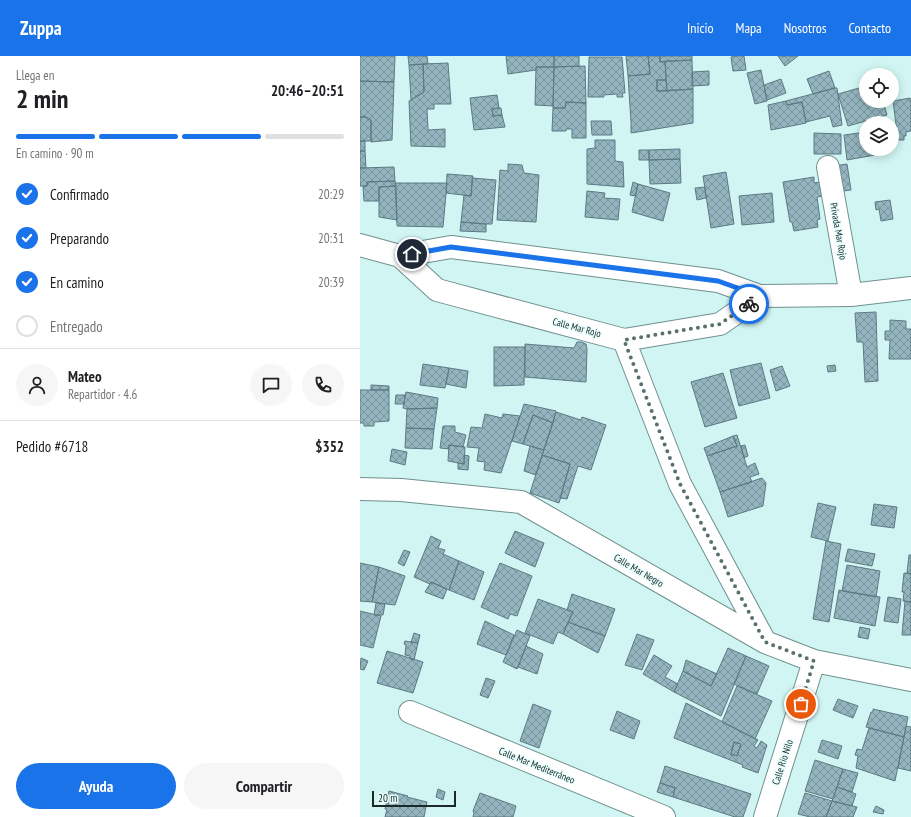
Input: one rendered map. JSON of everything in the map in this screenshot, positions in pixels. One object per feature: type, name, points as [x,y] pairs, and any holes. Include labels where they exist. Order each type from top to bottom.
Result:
[{"type":"street","name":"Privada Mar Rojo","points":[[828,167],[851,295]]},
{"type":"street","name":"Calle Mar Rojo","points":[[360,245],[400,256],[451,247],[718,281],[760,296],[851,295],[911,288]]},
{"type":"street","name":"Calle Mar Rojo","points":[[400,256],[437,290],[624,340],[720,324],[760,296]]},
{"type":"street","points":[[624,340],[680,484],[765,642]]},
{"type":"street","name":"Calle Mar Negro","points":[[360,489],[401,490],[521,502],[765,642],[814,661],[911,680]]},
{"type":"street","name":"Calle Río Nilo","points":[[765,817],[814,661]]},
{"type":"street","name":"Calle Mar Mediterráneo","points":[[410,712],[664,817]]},
{"type":"building","points":[[360,56],[395,56],[394,82],[360,81]]},
{"type":"building","points":[[408,56],[427,56],[428,64],[409,65]]},
{"type":"building","points":[[506,56],[554,56],[554,67],[536,67],[536,70],[508,74]]},
{"type":"building","points":[[554,56],[579,56],[579,66],[554,67]]},
{"type":"building","points":[[626,56],[648,56],[650,74],[628,76]]},
{"type":"building","points":[[648,56],[660,56],[660,62],[665,61],[666,80],[657,80],[657,91],[693,89],[693,123],[631,133],[628,76],[650,74]]},
{"type":"building","points":[[660,56],[692,56],[692,60],[660,62]]},
{"type":"building","points":[[744,56],[746,70],[733,71],[731,57]]},
{"type":"building","points":[[778,56],[798,56],[785,66]]},
{"type":"building","points":[[589,57],[622,57],[625,93],[622,93],[623,97],[617,97],[617,94],[603,95],[604,97],[588,97]]},
{"type":"building","points":[[692,60],[693,89],[667,91],[665,61]]},
{"type":"building","points":[[448,63],[451,104],[434,104],[434,109],[427,109],[428,130],[445,129],[445,147],[411,146],[409,101],[424,92],[423,64]]},
{"type":"building","points":[[423,64],[424,92],[411,100],[409,65]]},
{"type":"building","points":[[585,66],[586,103],[566,102],[565,108],[553,108],[554,67]]},
{"type":"building","points":[[536,67],[554,67],[553,106],[535,105]]},
{"type":"building","points":[[761,70],[767,101],[755,104],[747,73]]},
{"type":"building","points":[[709,71],[709,85],[692,86],[692,72]]},
{"type":"building","points":[[829,71],[835,88],[813,94],[807,79]]},
{"type":"building","points":[[781,79],[786,93],[767,100],[764,85]]},
{"type":"building","points":[[657,80],[666,80],[667,91],[657,91]]},
{"type":"building","points":[[360,81],[394,82],[392,140],[371,142],[371,120],[366,117],[360,117]]},
{"type":"building","points":[[837,88],[842,125],[833,127],[830,116],[806,122],[802,102],[787,105],[786,101]]},
{"type":"building","points":[[859,88],[859,108],[885,108],[887,115],[859,116],[859,123],[848,126],[838,94]]},
{"type":"building","points":[[497,95],[499,108],[492,109],[493,116],[502,115],[505,127],[474,130],[470,98]]},
{"type":"building","points":[[910,98],[911,103],[911,131],[906,132],[904,140],[899,140],[899,116],[895,116],[894,108],[899,108],[899,100]]},
{"type":"building","points":[[786,101],[787,105],[802,102],[806,123],[771,130],[768,105]]},
{"type":"building","points":[[566,102],[586,103],[586,138],[572,138],[572,129],[566,129],[566,131],[552,131],[553,108],[565,108]]},
{"type":"building","points":[[501,108],[502,115],[493,116],[492,109]]},
{"type":"building","points":[[360,117],[366,117],[371,120],[371,141],[360,141]]},
{"type":"building","points":[[591,121],[611,121],[612,135],[592,135]]},
{"type":"building","points":[[814,133],[841,134],[841,154],[814,154]]},
{"type":"building","points":[[859,133],[859,156],[869,156],[847,160],[844,135]]},
{"type":"building","points":[[595,140],[615,140],[615,161],[623,162],[624,187],[587,184],[587,149],[595,148]]},
{"type":"building","points":[[360,141],[365,141],[365,151],[360,151]]},
{"type":"building","points":[[680,149],[680,159],[649,160],[649,150]]},
{"type":"building","points":[[639,150],[649,150],[649,160],[639,160]]},
{"type":"building","points":[[360,151],[365,151],[366,168],[360,168]]},
{"type":"building","points":[[680,159],[681,183],[650,184],[649,160]]},
{"type":"building","points":[[508,164],[522,165],[524,173],[539,175],[536,222],[497,220],[500,170],[508,171]]},
{"type":"building","points":[[847,164],[851,190],[836,192],[833,166]]},
{"type":"building","points":[[394,167],[395,181],[367,182],[367,186],[360,186],[360,168]]},
{"type":"building","points":[[726,172],[734,224],[711,228],[703,176]]},
{"type":"building","points":[[447,174],[473,176],[471,196],[446,193]]},
{"type":"building","points":[[814,177],[814,183],[820,182],[823,196],[817,197],[820,219],[817,220],[818,227],[794,231],[792,222],[790,222],[783,182]]},
{"type":"building","points":[[472,178],[496,180],[492,224],[461,222],[464,195],[471,196]]},
{"type":"building","points":[[395,181],[396,186],[379,187],[379,201],[364,201],[363,186],[367,186],[367,182]]},
{"type":"building","points":[[633,182],[638,184],[635,196],[630,195]]},
{"type":"building","points":[[395,183],[447,183],[443,227],[397,226]]},
{"type":"building","points":[[638,184],[670,193],[663,221],[632,212]]},
{"type":"building","points":[[396,186],[397,220],[379,217],[379,187]]},
{"type":"building","points":[[705,187],[706,198],[697,200],[695,188]]},
{"type":"building","points":[[587,191],[605,193],[604,198],[620,199],[618,220],[585,217]]},
{"type":"building","points":[[772,193],[774,222],[742,225],[739,196]]},
{"type":"building","points":[[890,200],[893,219],[881,221],[879,209],[876,210],[875,202]]},
{"type":"building","points":[[461,222],[486,224],[486,232],[460,231]]},
{"type":"building","points":[[876,312],[878,381],[865,382],[863,342],[857,342],[855,313]]},
{"type":"building","points":[[890,320],[906,321],[906,329],[911,329],[911,359],[889,359],[890,340],[885,340],[885,331],[890,331]]},
{"type":"building","points":[[577,342],[586,344],[586,382],[525,377],[525,344],[574,348]]},
{"type":"building","points":[[494,347],[525,347],[524,385],[494,386]]},
{"type":"building","points":[[761,363],[770,398],[739,406],[730,370]]},
{"type":"building","points":[[423,364],[449,368],[445,388],[420,385]]},
{"type":"building","points":[[835,365],[836,371],[828,372],[827,366]]},
{"type":"building","points":[[782,366],[790,386],[776,391],[770,370]]},
{"type":"building","points":[[449,368],[468,371],[466,388],[446,384]]},
{"type":"building","points":[[723,373],[737,418],[705,427],[691,382]]},
{"type":"building","points":[[371,385],[389,386],[389,390],[371,390]]},
{"type":"building","points":[[360,390],[389,390],[389,421],[374,422],[374,426],[364,426],[364,423],[360,423]]},
{"type":"building","points":[[406,392],[438,398],[437,408],[403,408]]},
{"type":"building","points":[[396,395],[405,395],[404,404],[395,404]]},
{"type":"building","points":[[524,404],[556,411],[553,423],[533,415],[523,444],[512,441]]},
{"type":"building","points":[[437,408],[434,429],[406,428],[407,409]]},
{"type":"building","points":[[556,412],[581,420],[582,417],[606,425],[591,470],[578,466],[567,499],[560,498],[570,464],[542,455]]},
{"type":"building","points":[[485,414],[502,418],[503,414],[520,416],[501,473],[484,470],[485,462],[477,461],[479,448],[467,447],[471,427],[482,428]]},
{"type":"building","points":[[533,415],[553,423],[544,450],[523,444]]},
{"type":"building","points":[[443,426],[455,426],[455,432],[466,435],[463,447],[449,445],[449,449],[440,448]]},
{"type":"building","points":[[406,428],[434,429],[432,449],[405,448]]},
{"type":"building","points":[[737,435],[747,467],[755,463],[759,474],[750,477],[752,482],[720,492],[707,456],[737,446],[733,436]]},
{"type":"building","points":[[733,436],[737,446],[707,456],[704,448]]},
{"type":"building","points":[[449,445],[465,447],[464,464],[448,461]]},
{"type":"building","points":[[745,445],[748,456],[744,458],[741,446]]},
{"type":"building","points":[[530,446],[544,450],[536,475],[524,471]]},
{"type":"building","points":[[392,449],[407,452],[405,465],[390,461]]},
{"type":"building","points":[[464,455],[469,456],[468,470],[458,469],[458,463],[464,464]]},
{"type":"building","points":[[542,455],[570,464],[559,503],[530,493]]},
{"type":"building","points":[[762,478],[766,483],[763,506],[728,517],[720,492]]},
{"type":"building","points":[[818,503],[836,507],[828,541],[811,537]]},
{"type":"building","points":[[874,504],[897,507],[894,528],[871,525]]},
{"type":"building","points":[[515,531],[544,543],[535,567],[505,553]]},
{"type":"building","points":[[431,536],[441,541],[438,548],[445,550],[443,554],[459,561],[449,590],[431,582],[430,584],[414,577]]},
{"type":"building","points":[[826,541],[841,544],[829,622],[813,619]]},
{"type":"building","points":[[848,549],[875,554],[872,566],[845,561]]},
{"type":"building","points":[[404,550],[410,552],[404,566],[398,563]]},
{"type":"building","points":[[909,555],[911,555],[911,574],[907,573]]},
{"type":"building","points":[[459,561],[484,572],[474,600],[449,590]]},
{"type":"building","points":[[360,563],[379,567],[372,602],[360,601]]},
{"type":"building","points":[[500,563],[532,576],[517,616],[510,614],[508,619],[481,607]]},
{"type":"building","points":[[847,565],[880,571],[876,597],[842,591]]},
{"type":"building","points":[[379,567],[405,576],[395,605],[372,602]]},
{"type":"building","points":[[904,573],[911,574],[911,602],[903,601],[904,592],[902,592]]},
{"type":"building","points":[[431,582],[447,589],[443,599],[425,592]]},
{"type":"building","points":[[839,590],[880,597],[875,626],[834,618]]},
{"type":"building","points":[[572,594],[615,609],[605,636],[568,622],[573,612],[567,610]]},
{"type":"building","points":[[888,597],[901,599],[898,623],[884,621]]},
{"type":"building","points":[[538,599],[573,612],[563,634],[558,632],[553,644],[525,633]]},
{"type":"building","points":[[905,601],[911,602],[911,635],[902,635]]},
{"type":"building","points":[[376,603],[385,604],[383,615],[374,615]]},
{"type":"building","points":[[360,611],[381,616],[373,648],[360,645]]},
{"type":"building","points":[[485,621],[514,635],[506,655],[477,644]]},
{"type":"building","points":[[568,622],[605,636],[598,653],[563,634]]},
{"type":"building","points":[[860,627],[870,629],[868,639],[858,637]]},
{"type":"building","points":[[517,630],[530,636],[517,669],[503,662]]},
{"type":"building","points":[[414,633],[420,635],[418,643],[411,642]]},
{"type":"building","points":[[637,634],[654,640],[642,670],[625,665]]},
{"type":"building","points":[[405,641],[418,643],[414,660],[410,659],[410,656],[405,655]]},
{"type":"building","points":[[526,646],[543,654],[537,674],[518,667]]},
{"type":"building","points":[[728,648],[746,656],[721,716],[674,692],[683,671],[711,686]]},
{"type":"building","points":[[387,651],[423,662],[413,693],[377,683]]},
{"type":"building","points":[[654,655],[672,666],[665,677],[678,684],[674,692],[643,674]]},
{"type":"building","points":[[746,656],[769,666],[757,694],[734,684]]},
{"type":"building","points":[[361,658],[368,661],[364,670],[360,669]]},
{"type":"building","points":[[686,660],[717,674],[711,686],[683,671]]},
{"type":"building","points":[[486,678],[495,681],[488,698],[480,695]]},
{"type":"building","points":[[737,686],[772,701],[755,739],[722,722]]},
{"type":"building","points":[[838,699],[858,706],[853,718],[833,710]]},
{"type":"building","points":[[686,703],[758,740],[754,746],[757,748],[761,741],[767,745],[758,773],[742,767],[743,765],[674,738]],"holes":[[[734,742],[741,744],[737,756],[731,754]]]},
{"type":"building","points":[[533,704],[551,711],[539,748],[520,741]]},
{"type":"building","points":[[873,709],[908,717],[904,737],[866,727]]},
{"type":"building","points":[[617,711],[640,721],[634,739],[610,730]]},
{"type":"building","points":[[906,726],[911,727],[911,771],[898,768]]},
{"type":"building","points":[[869,728],[904,737],[895,781],[856,768],[858,756],[855,755],[857,749],[862,750]]},
{"type":"building","points":[[822,740],[842,746],[838,759],[818,752]]},
{"type":"building","points":[[734,742],[741,744],[737,756],[731,754]]},
{"type":"building","points":[[815,760],[843,769],[833,799],[805,791]]},
{"type":"building","points":[[665,766],[751,794],[743,817],[735,817],[673,797],[675,788],[660,783]]},
{"type":"building","points":[[843,769],[858,773],[852,792],[837,787]]},
{"type":"building","points":[[660,783],[675,788],[673,797],[657,792]]},
{"type":"building","points":[[837,787],[856,794],[852,806],[832,801]]},
{"type":"building","points":[[438,789],[445,792],[443,800],[436,797]]},
{"type":"building","points":[[389,791],[427,802],[424,817],[385,817],[387,809],[385,809]]},
{"type":"building","points":[[480,793],[516,806],[513,817],[473,817],[473,811]]},
{"type":"building","points":[[805,793],[832,801],[826,817],[810,817],[798,814]]},
{"type":"building","points":[[832,801],[857,807],[853,817],[826,817]]},
{"type":"building","points":[[876,806],[884,810],[883,814],[873,812]]},
{"type":"way so far","points":[[749,304],[720,324],[624,340],[680,484],[765,642],[814,661],[801,704]]},
{"type":"route","points":[[412,254],[451,247],[718,281],[760,296],[749,304]]}]
